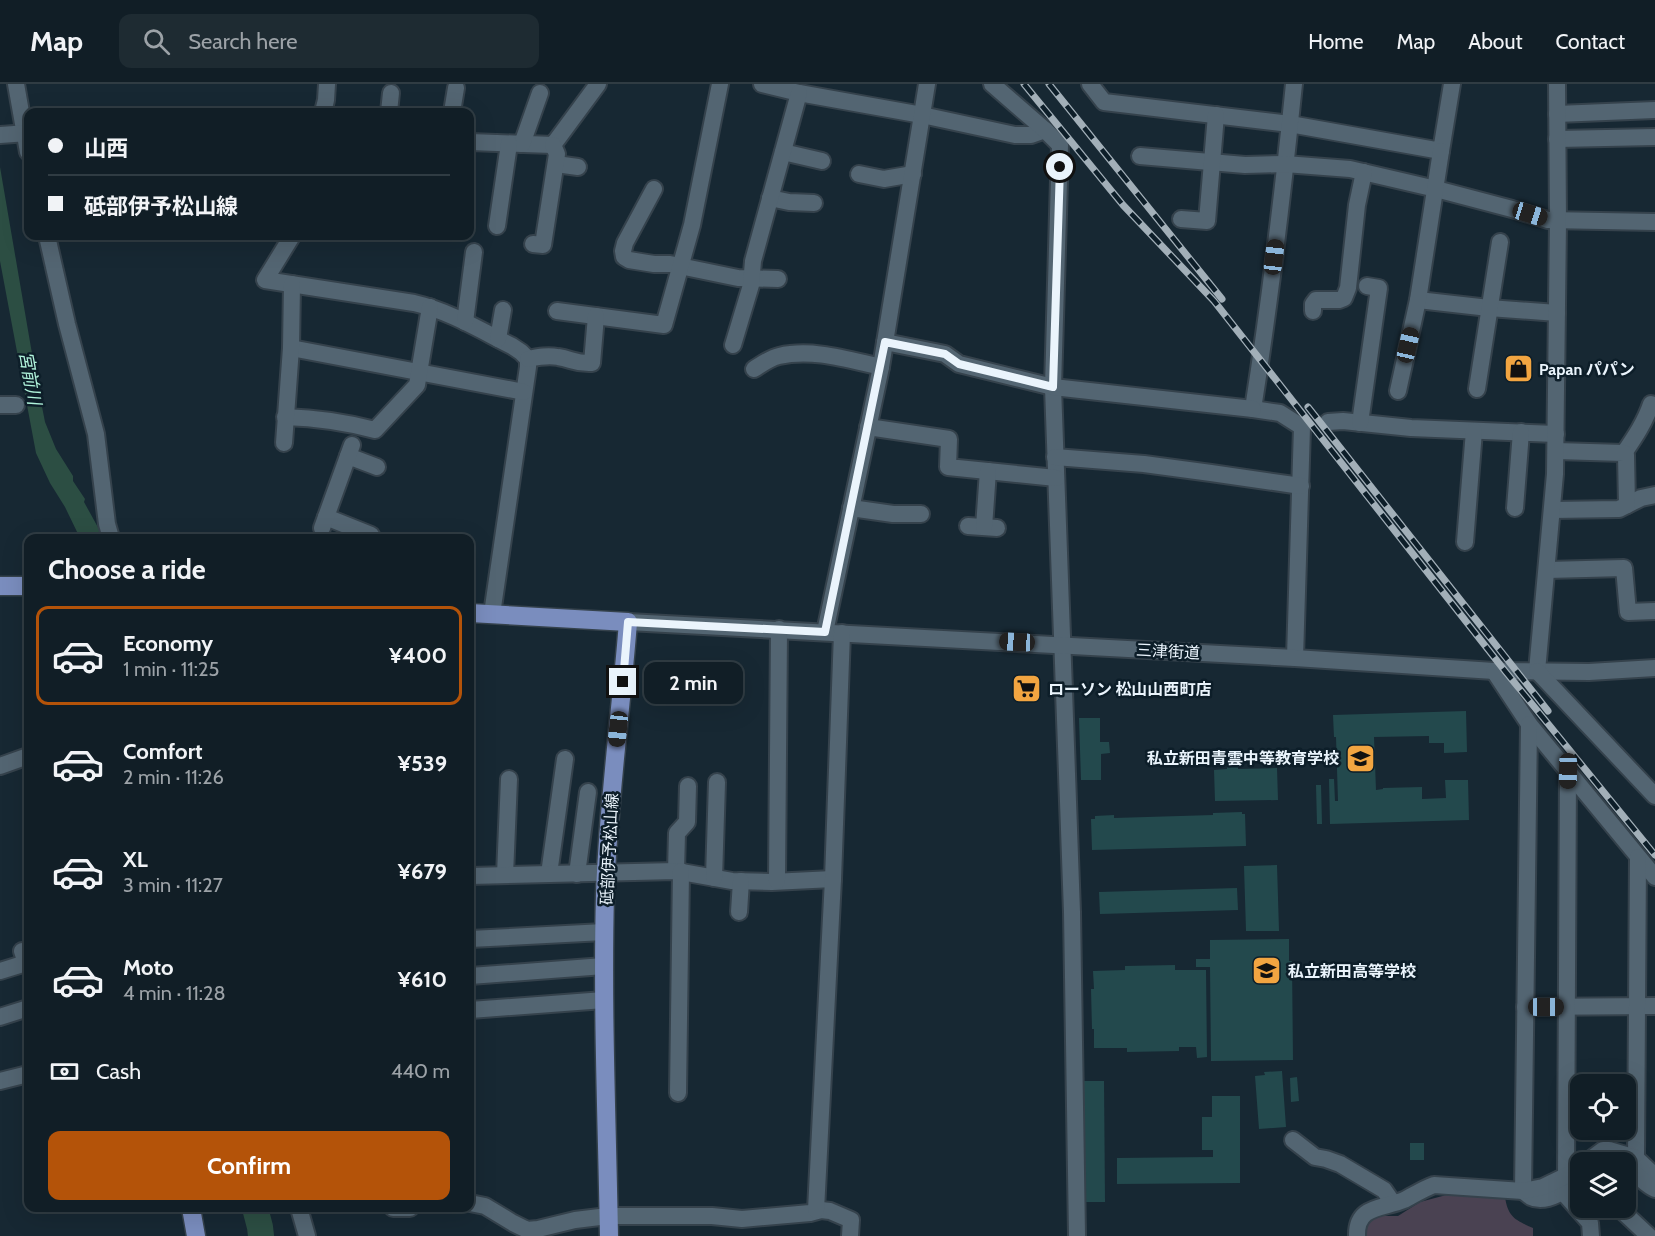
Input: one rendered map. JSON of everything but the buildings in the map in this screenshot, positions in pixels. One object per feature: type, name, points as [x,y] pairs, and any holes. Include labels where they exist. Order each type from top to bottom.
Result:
[{"type":"main road","points":[[0,586],[24,586]]},
{"type":"main road","points":[[474,613],[628,622]]},
{"type":"main road","name":"砥部伊予松山線","points":[[609,1236],[604,932],[611,798],[628,622]]},
{"type":"main road","points":[[192,1212],[196,1236]]},
{"type":"street","points":[[16,84],[24,123]]},
{"type":"street","points":[[324,108],[327,84]]},
{"type":"street","points":[[553,145],[598,84]]},
{"type":"street","points":[[557,311],[664,325],[692,225],[720,84]]},
{"type":"street","points":[[762,84],[1015,135],[1031,135],[1046,130]]},
{"type":"street","points":[[816,1210],[833,879],[834,632],[851,508],[881,367],[927,84]]},
{"type":"street","points":[[992,84],[1046,130],[1060,145],[1053,387],[1072,912],[1077,1236]]},
{"type":"street","points":[[1090,84],[1104,102],[1290,124],[1441,151]]},
{"type":"street","points":[[1253,409],[1294,84]]},
{"type":"street","points":[[1398,391],[1418,300],[1452,84]]},
{"type":"street","points":[[1557,84],[1556,474],[1537,671],[1655,796]]},
{"type":"street","points":[[453,108],[456,87]]},
{"type":"street","points":[[389,108],[391,93]]},
{"type":"street","points":[[497,226],[516,144],[540,93]]},
{"type":"street","points":[[733,345],[752,278],[753,261],[799,93]]},
{"type":"street","points":[[1557,114],[1655,110]]},
{"type":"street","points":[[1181,219],[1207,221],[1216,115]]},
{"type":"street","points":[[0,135],[24,133]]},
{"type":"street","points":[[1557,139],[1655,137]]},
{"type":"street","points":[[474,142],[553,145]]},
{"type":"street","points":[[533,244],[543,245],[557,154],[553,145]]},
{"type":"street","points":[[783,152],[822,160]]},
{"type":"street","points":[[1140,156],[1245,165],[1285,164],[1350,169],[1436,189],[1548,220],[1655,222]]},
{"type":"street","points":[[556,164],[578,167]]},
{"type":"street","points":[[1313,311],[1313,304],[1316,300],[1339,300],[1344,298],[1348,288],[1357,205],[1364,172]]},
{"type":"street","points":[[859,174],[884,179],[912,174]]},
{"type":"street","points":[[654,189],[625,243],[624,257],[628,260],[670,264],[724,276],[778,279]]},
{"type":"street","points":[[770,198],[789,202],[814,203]]},
{"type":"street","points":[[48,240],[96,434],[110,534]]},
{"type":"street","points":[[290,240],[265,280],[430,307],[445,312],[498,339],[521,352],[528,359]]},
{"type":"street","points":[[1477,389],[1500,242]]},
{"type":"street","points":[[465,322],[474,252]]},
{"type":"street","points":[[284,442],[291,348],[292,284]]},
{"type":"street","points":[[1360,423],[1362,365],[1379,288],[1367,286]]},
{"type":"street","points":[[1418,300],[1557,313]]},
{"type":"street","points":[[285,417],[342,422],[375,430],[417,385],[430,307]]},
{"type":"street","points":[[498,339],[503,310]]},
{"type":"street","points":[[528,359],[550,356],[561,357],[580,364],[592,363],[596,316]]},
{"type":"street","points":[[885,342],[945,354],[959,364],[1053,387],[1280,413],[1302,427],[1294,658]]},
{"type":"street","points":[[291,348],[524,392]]},
{"type":"street","points":[[754,369],[779,356],[800,354],[824,355],[881,367]]},
{"type":"street","points":[[492,614],[528,359]]},
{"type":"street","points":[[1624,453],[1636,436],[1651,404]]},
{"type":"street","points":[[1328,422],[1556,434]]},
{"type":"street","points":[[868,427],[949,439],[948,466],[1056,478]]},
{"type":"street","points":[[1465,542],[1474,430]]},
{"type":"street","points":[[1515,508],[1521,432]]},
{"type":"street","points":[[372,532],[324,522],[350,451],[377,466]]},
{"type":"street","points":[[1556,451],[1624,453]]},
{"type":"street","points":[[1624,453],[1626,456],[1627,506]]},
{"type":"street","points":[[1055,457],[1144,464],[1300,486]]},
{"type":"street","points":[[983,527],[988,471]]},
{"type":"street","points":[[1552,510],[1619,509],[1641,498],[1655,495]]},
{"type":"street","points":[[851,508],[893,514],[921,514]]},
{"type":"street","points":[[1547,570],[1624,568],[1628,612],[1655,611]]},
{"type":"street","name":"三津街道","points":[[628,622],[1494,671],[1589,672],[1655,668]]},
{"type":"street","points":[[777,881],[779,629]]},
{"type":"street","points":[[1494,671],[1529,724],[1655,877]]},
{"type":"street","points":[[1523,1191],[1529,724]]},
{"type":"street","points":[[0,766],[24,757]]},
{"type":"street","points":[[549,874],[565,759]]},
{"type":"street","points":[[1357,1236],[1360,1220],[1366,1211],[1404,1199],[1434,1185],[1523,1191],[1532,1197],[1541,1199],[1552,1197],[1570,1182],[1566,1007],[1568,771]]},
{"type":"street","points":[[505,875],[514,823],[511,779]]},
{"type":"street","points":[[714,878],[717,782]]},
{"type":"street","points":[[674,1083],[686,988],[677,833],[687,822],[688,786]]},
{"type":"street","points":[[577,874],[588,792]]},
{"type":"street","points":[[1631,1152],[1637,1006],[1638,857]]},
{"type":"street","points":[[474,876],[678,871],[741,881],[833,879]]},
{"type":"street","points":[[739,912],[741,881]]},
{"type":"street","points":[[474,939],[604,932]]},
{"type":"street","points":[[22,951],[24,957]]},
{"type":"street","points":[[0,971],[24,964]]},
{"type":"street","points":[[474,976],[604,966]]},
{"type":"street","points":[[474,1010],[604,1000]]},
{"type":"street","points":[[1525,1007],[1655,1006]]},
{"type":"street","points":[[0,1017],[24,1009]]},
{"type":"street","points":[[0,1080],[24,1075]]},
{"type":"street","points":[[1293,1140],[1315,1157],[1341,1164],[1384,1190],[1393,1203]]},
{"type":"street","points":[[1636,1166],[1655,1176]]},
{"type":"street","points":[[1636,1170],[1647,1185],[1655,1190]]},
{"type":"street","points":[[474,1204],[485,1206],[527,1230],[538,1230],[583,1219],[608,1216],[712,1216],[742,1219],[810,1213],[816,1210],[830,1211],[851,1220],[850,1236]]},
{"type":"street","points":[[300,1212],[307,1236]]},
{"type":"street","points":[[1588,1218],[1591,1236]]},
{"type":"street","points":[[1630,1218],[1649,1236]]},
{"type":"shaded area","points":[[1450,1194],[1505,1197],[1510,1213],[1517,1220],[1533,1228],[1533,1236],[1363,1236],[1366,1221],[1377,1216],[1398,1216],[1420,1202]]},
{"type":"water","name":"宮前川","points":[[0,167],[45,422],[56,449],[73,476],[73,481],[85,499],[84,502],[101,534],[78,534],[36,453],[0,261]]},
{"type":"waterway","name":"宮前川","points":[[256,1212],[261,1236]]},
{"type":"railway","points":[[1024,84],[1123,205],[1214,301],[1505,671],[1655,855]]},
{"type":"railway","points":[[1049,84],[1222,299]]},
{"type":"railway","points":[[1308,407],[1548,711]]},
{"type":"place","name":"Papan パパン","points":[[1518,369]]},
{"type":"place","name":"ローソン 松山山西町店","points":[[1027,689]]},
{"type":"place","name":"私立新田青雲中等教育学校","points":[[1360,758]]},
{"type":"place","name":"私立新田高等学校","points":[[1267,971]]},
{"type":"route","points":[[623,682],[628,622],[825,632],[885,342],[945,354],[959,364],[1053,387],[1060,167]]}]
